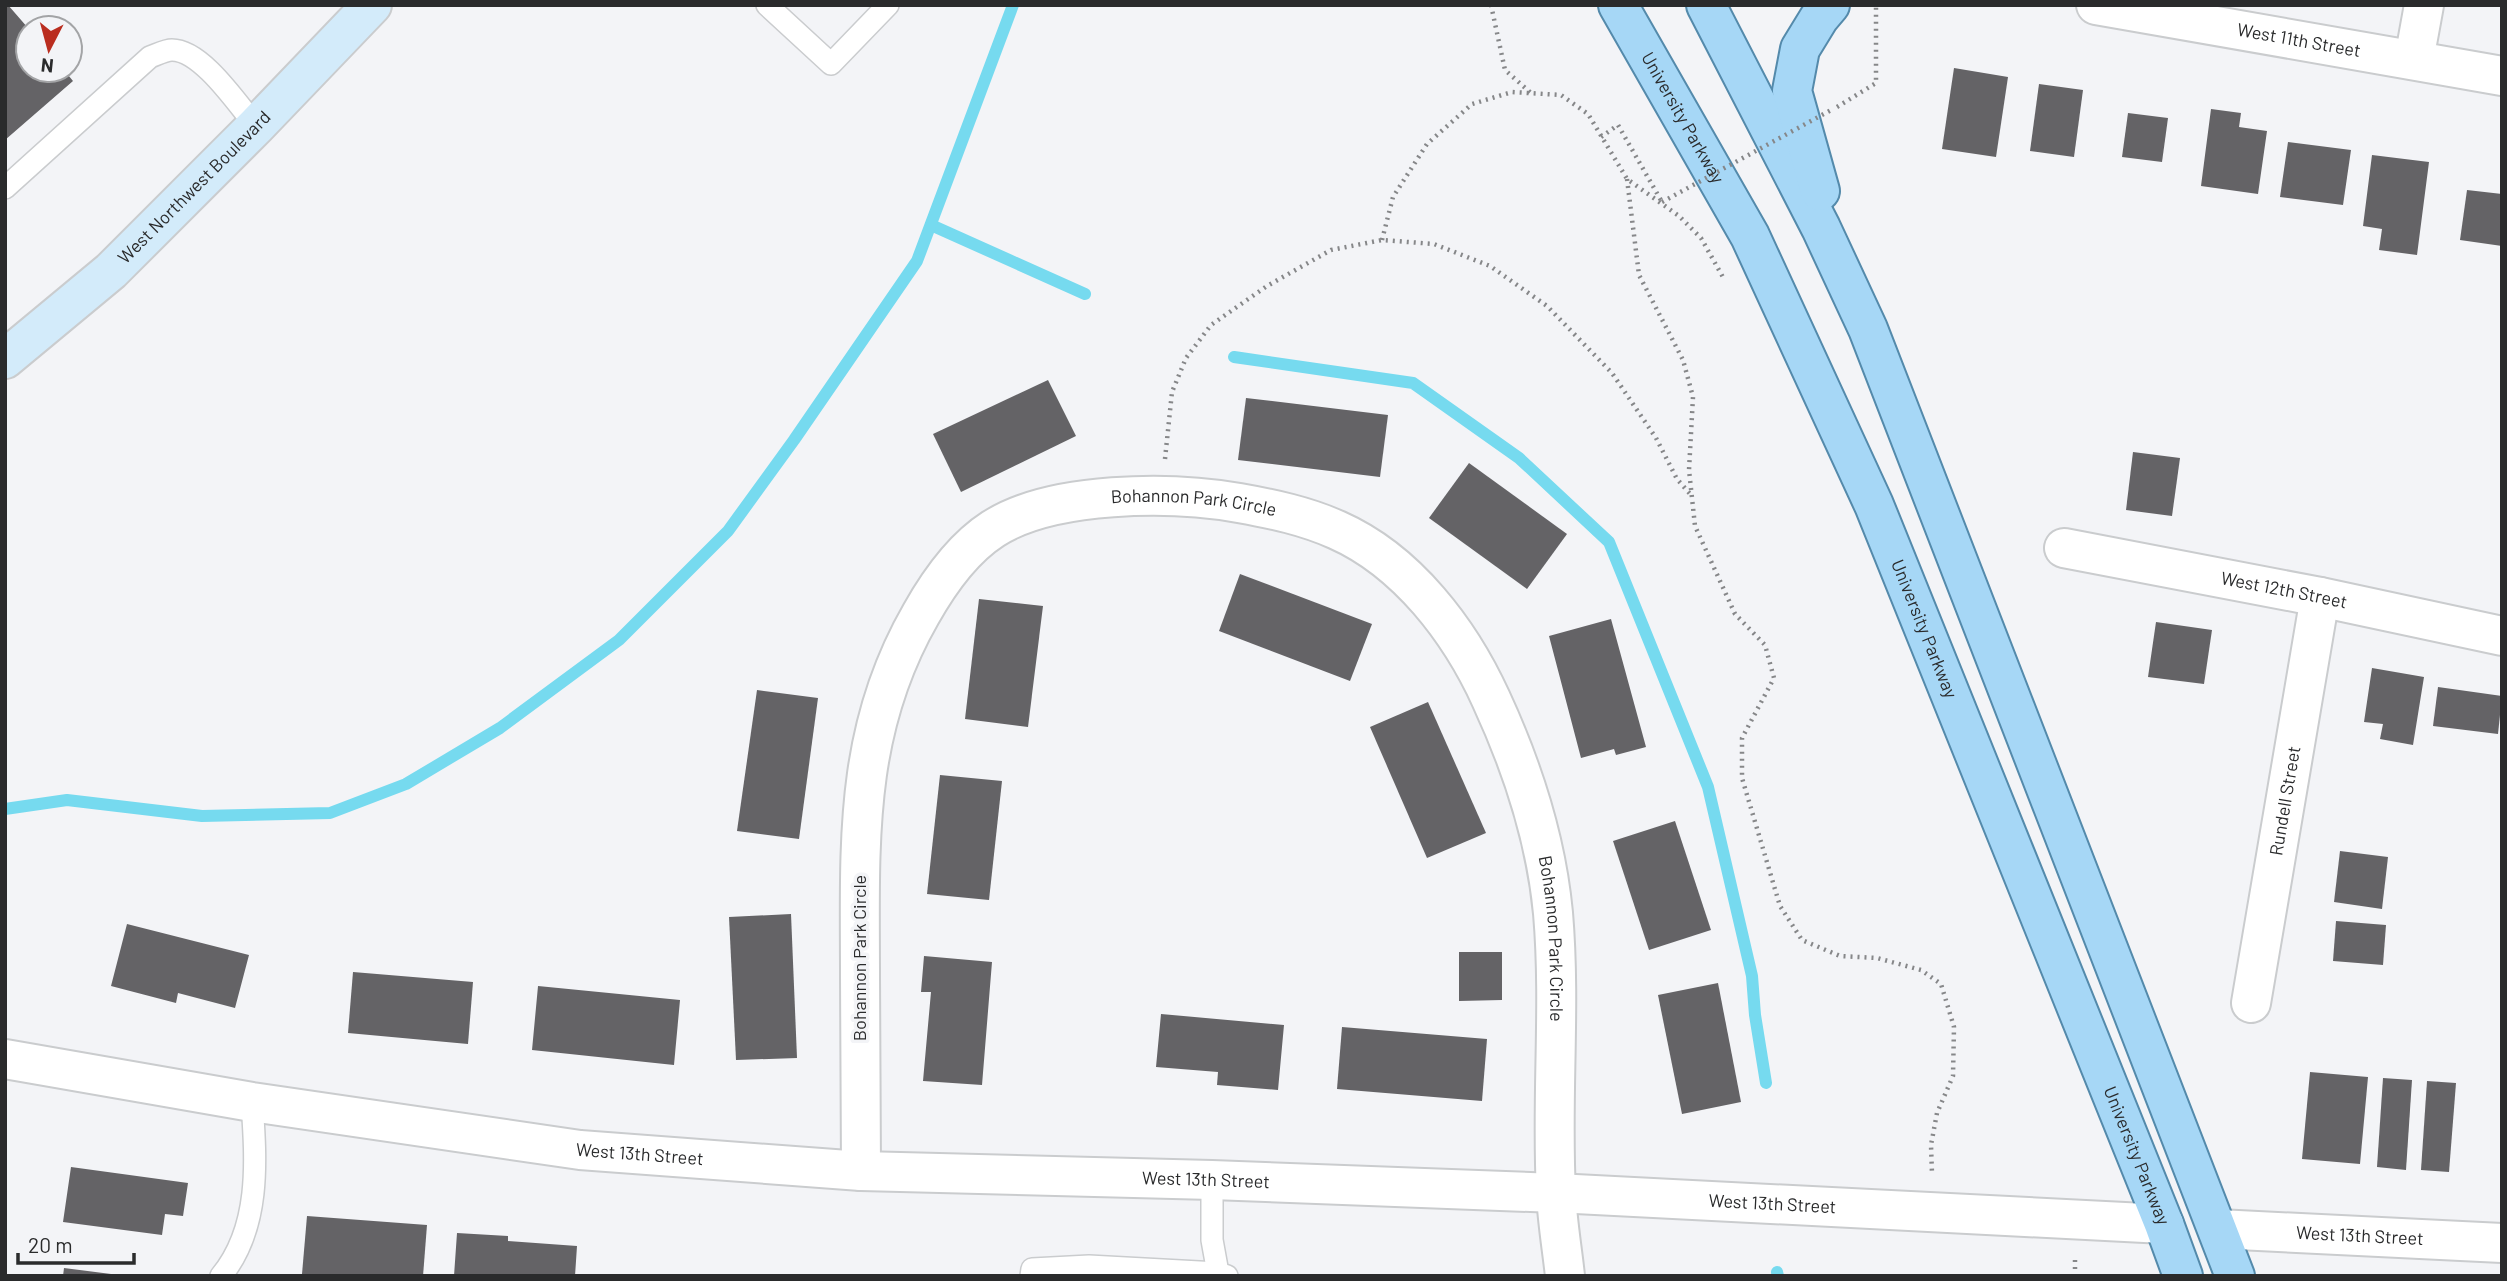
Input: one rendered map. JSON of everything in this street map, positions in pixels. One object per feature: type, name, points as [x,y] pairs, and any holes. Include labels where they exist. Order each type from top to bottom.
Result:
[{"type":"main road","name":"West Northwest Boulevard","points":[[7,354],[111,271],[257,126],[372,5]]},
{"type":"main road","name":"University Parkway","points":[[1618,5],[1750,236],[1874,505],[2183,1276]]},
{"type":"main road","points":[[1706,5],[1821,228],[1868,328],[2235,1276]]},
{"type":"main road","points":[[1821,228],[1820,190],[1792,91],[1800,49],[1830,5]]},
{"type":"street","name":"West 11th Street","points":[[2096,5],[2502,76]]},
{"type":"street","points":[[2414,60],[2424,5]]},
{"type":"street","name":"Bohannon Park Circle","points":[[861,1171],[860,837],[871,739],[885,690],[906,640],[933,592],[967,550],[993,530],[1023,515],[1074,501],[1161,497],[1217,499],[1288,512],[1338,530],[1367,546],[1408,579],[1455,634],[1489,694],[1517,760],[1542,845],[1553,913],[1556,1193],[1565,1276]]},
{"type":"street","name":"West 12th Street","points":[[2064,548],[2320,597],[2502,636]]},
{"type":"street","name":"Rundell Street","points":[[2251,1003],[2320,597]]},
{"type":"street","name":"West 13th Street","points":[[5,1059],[252,1102],[580,1150],[861,1171],[1212,1180],[1556,1193],[2164,1224]]},
{"type":"street","name":"West 13th Street","points":[[2218,1229],[2502,1243]]},
{"type":"lane","points":[[767,5],[831,64],[888,5]]},
{"type":"lane","points":[[5,188],[150,57],[171,50],[188,55],[205,66],[257,126]]},
{"type":"lane","points":[[220,1276],[229,1266],[248,1226],[257,1166],[252,1102]]},
{"type":"lane","points":[[1031,1276],[1032,1269],[1089,1266],[1223,1274],[1212,1240],[1212,1180]]},
{"type":"path","points":[[1491,5],[1505,70],[1531,94]]},
{"type":"path","points":[[1601,137],[1618,125],[1662,202],[1876,83],[1876,5]]},
{"type":"path","points":[[1382,240],[1394,197],[1427,144],[1472,104],[1512,92],[1561,95],[1588,114],[1627,179],[1679,216],[1701,238],[1728,287]]},
{"type":"path","points":[[1627,179],[1639,275],[1683,360],[1693,397],[1689,470],[1695,526],[1735,614],[1765,645],[1774,678],[1742,738],[1742,778],[1780,906],[1802,940],[1839,956],[1877,958],[1921,970],[1941,984],[1954,1027],[1953,1076],[1937,1113],[1931,1145],[1933,1213]]},
{"type":"path","points":[[1161,497],[1172,392],[1186,358],[1212,325],[1267,286],[1331,250],[1382,240],[1434,244],[1490,266],[1547,306],[1612,373],[1656,438],[1677,479],[1692,496]]},
{"type":"building","points":[[5,5],[8,5],[16,14],[14,84],[70,84],[5,140]]},
{"type":"building","points":[[1954,68],[2008,77],[1996,157],[1942,149]]},
{"type":"building","points":[[2039,84],[2083,90],[2074,157],[2030,151]]},
{"type":"building","points":[[2211,109],[2241,113],[2239,127],[2267,131],[2258,194],[2201,186]]},
{"type":"building","points":[[2128,113],[2168,118],[2162,162],[2122,157]]},
{"type":"building","points":[[2288,142],[2351,150],[2343,205],[2280,197]]},
{"type":"building","points":[[2372,155],[2429,162],[2417,255],[2379,250],[2382,229],[2363,226]]},
{"type":"building","points":[[2467,190],[2502,194],[2502,246],[2460,240]]},
{"type":"building","points":[[1048,380],[1076,436],[961,492],[933,434]]},
{"type":"building","points":[[1246,398],[1388,415],[1380,477],[1238,460]]},
{"type":"building","points":[[2133,452],[2180,458],[2172,516],[2126,510]]},
{"type":"building","points":[[1469,463],[1567,534],[1527,589],[1429,518]]},
{"type":"building","points":[[1240,574],[1372,624],[1350,681],[1219,631]]},
{"type":"building","points":[[979,599],[1043,606],[1028,727],[965,719]]},
{"type":"building","points":[[1611,619],[1646,747],[1616,755],[1614,749],[1581,758],[1549,636]]},
{"type":"building","points":[[2156,622],[2212,630],[2204,684],[2148,677]]},
{"type":"building","points":[[2372,668],[2424,677],[2413,745],[2380,739],[2383,724],[2364,722]]},
{"type":"building","points":[[2438,687],[2502,696],[2498,734],[2433,726]]},
{"type":"building","points":[[757,690],[818,698],[799,839],[737,831]]},
{"type":"building","points":[[1428,702],[1486,833],[1427,858],[1370,727]]},
{"type":"building","points":[[940,775],[1002,781],[989,900],[927,894]]},
{"type":"building","points":[[1675,821],[1711,930],[1649,950],[1613,841]]},
{"type":"building","points":[[2340,851],[2388,857],[2382,909],[2334,902]]},
{"type":"building","points":[[791,914],[797,1058],[736,1060],[729,917]]},
{"type":"building","points":[[2336,921],[2386,925],[2383,965],[2333,961]]},
{"type":"building","points":[[127,924],[249,955],[235,1008],[178,993],[176,1003],[111,986]]},
{"type":"building","points":[[1459,952],[1502,952],[1502,1000],[1459,1001]]},
{"type":"building","points":[[924,956],[992,962],[982,1085],[923,1081],[931,992],[921,992]]},
{"type":"building","points":[[353,972],[473,982],[468,1044],[348,1033]]},
{"type":"building","points":[[1718,983],[1741,1102],[1682,1114],[1658,995]]},
{"type":"building","points":[[538,986],[680,1000],[674,1065],[532,1050]]},
{"type":"building","points":[[1161,1014],[1284,1025],[1278,1090],[1217,1085],[1218,1072],[1156,1067]]},
{"type":"building","points":[[1342,1027],[1487,1039],[1482,1101],[1337,1089]]},
{"type":"building","points":[[2310,1072],[2368,1077],[2360,1164],[2302,1159]]},
{"type":"building","points":[[2383,1078],[2412,1080],[2406,1170],[2377,1167]]},
{"type":"building","points":[[2427,1081],[2456,1083],[2449,1172],[2421,1170]]},
{"type":"building","points":[[71,1167],[188,1183],[183,1216],[165,1214],[162,1235],[63,1222]]},
{"type":"building","points":[[307,1216],[427,1225],[423,1276],[302,1274]]},
{"type":"building","points":[[457,1233],[508,1236],[508,1241],[577,1246],[575,1276],[454,1276]]},
{"type":"building","points":[[64,1268],[111,1274],[111,1276],[63,1276]]},
{"type":"waterway","points":[[5,809],[67,800],[202,816],[330,813],[406,784],[500,728],[619,640],[728,531],[917,261],[1013,5]]},
{"type":"waterway","points":[[931,225],[1085,294]]},
{"type":"waterway","points":[[1234,357],[1413,383],[1519,458],[1609,542],[1708,787],[1752,976],[1766,1083]]},
{"type":"waterway","points":[[1777,1272],[1778,1276]]}]
